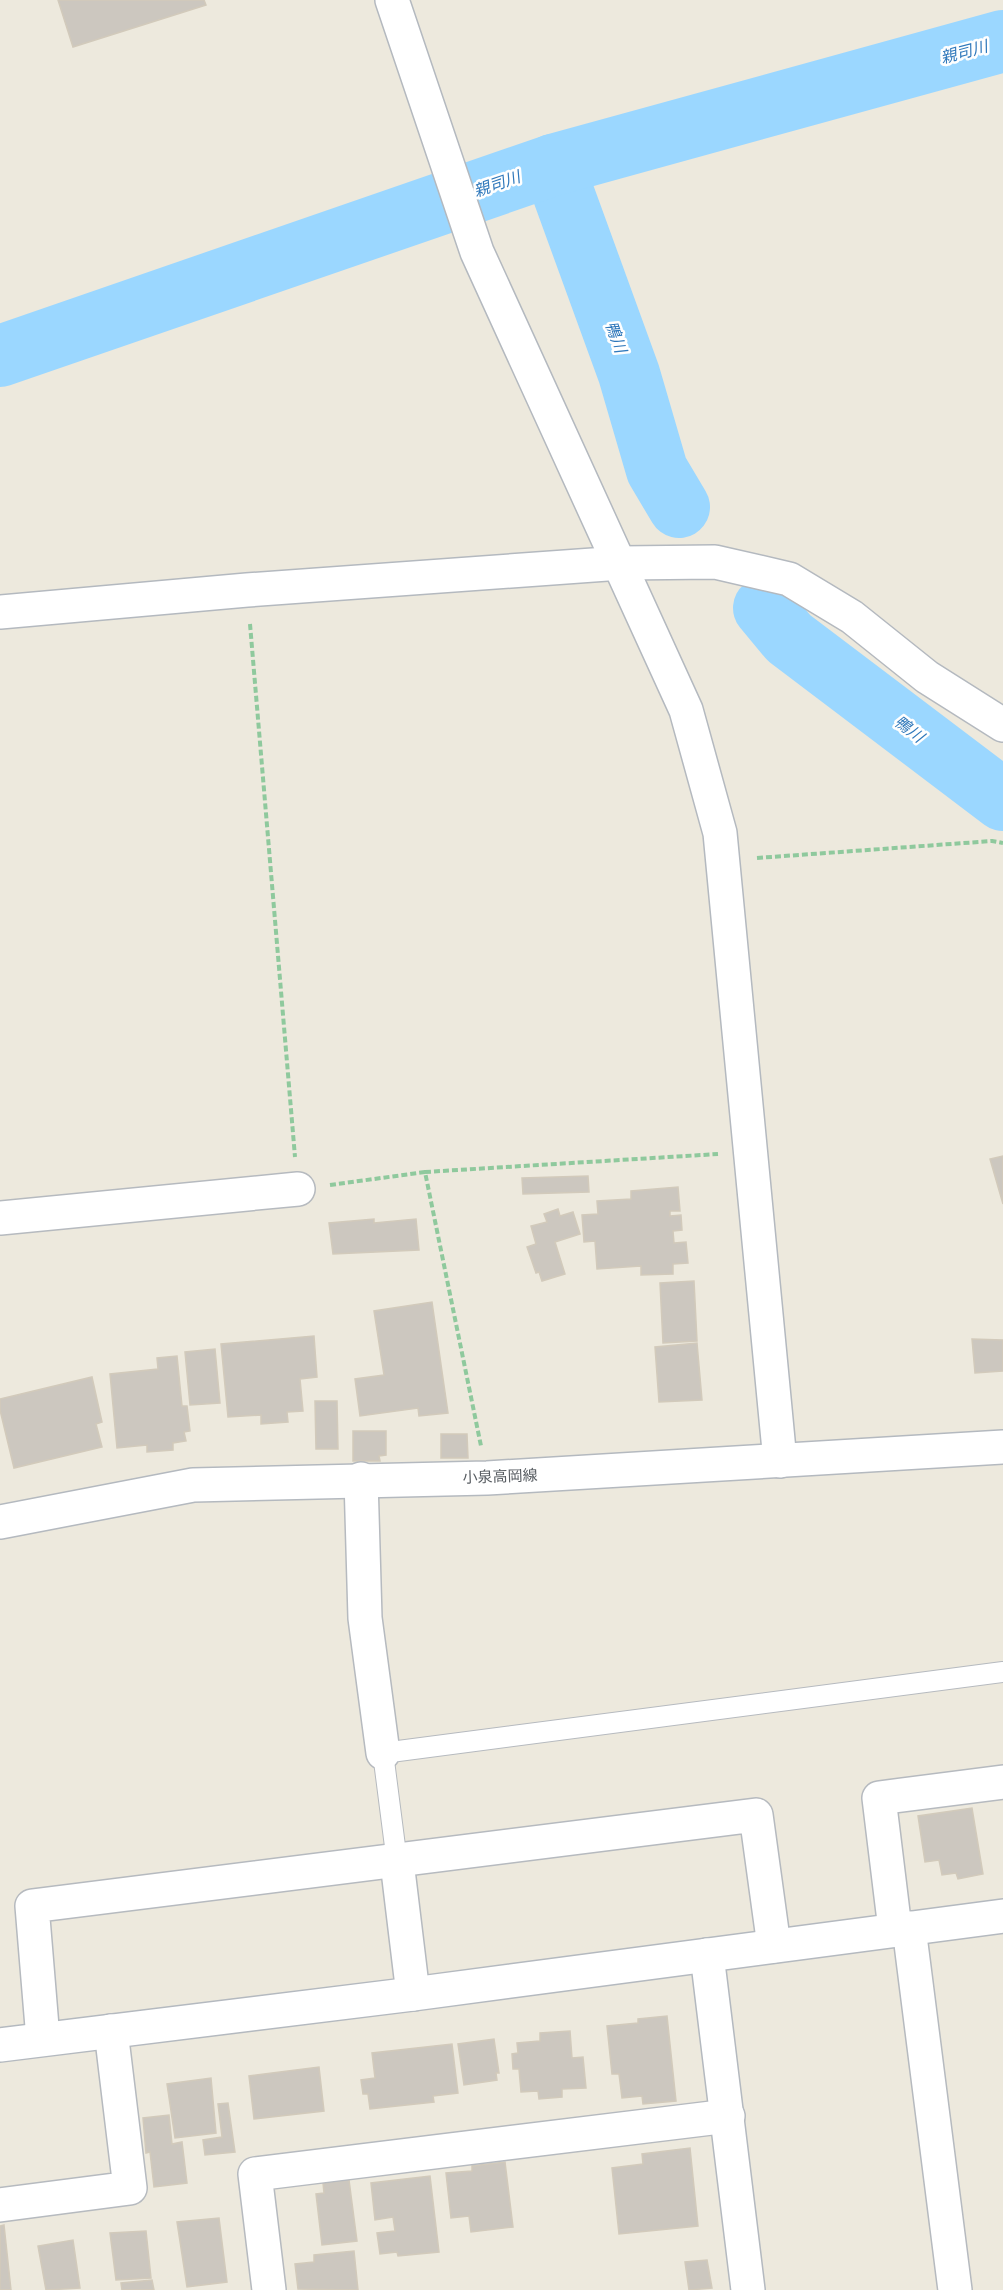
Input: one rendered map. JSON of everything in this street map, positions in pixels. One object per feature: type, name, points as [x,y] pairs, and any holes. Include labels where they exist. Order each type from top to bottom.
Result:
[{"type":"street","points":[[392,0],[477,252],[621,563],[686,710],[720,834],[780,1461]]},
{"type":"street","points":[[0,612],[247,590],[621,563],[715,562],[789,579],[852,617],[927,677],[1003,725]]},
{"type":"street","points":[[0,1218],[298,1190]]},
{"type":"street","name":"小泉高岡線","points":[[0,1522],[193,1485],[361,1479],[487,1478],[1003,1447]]},
{"type":"street","points":[[361,1479],[365,1618],[383,1754]]},
{"type":"street","points":[[955,2290],[902,1929],[879,1798],[1003,1782]]},
{"type":"street","points":[[43,2039],[32,1906],[397,1862],[756,1815],[774,1946]]},
{"type":"street","points":[[397,1862],[413,1994]]},
{"type":"street","points":[[0,2045],[413,1994],[1003,1916]]},
{"type":"street","points":[[707,1955],[748,2290]]},
{"type":"street","points":[[0,2205],[130,2188],[111,2031]]},
{"type":"street","points":[[269,2290],[255,2174],[728,2116]]},
{"type":"lane","points":[[397,1862],[383,1754],[1003,1672]]},
{"type":"path","points":[[247,590],[298,1190],[426,1172],[750,1152]]},
{"type":"path","points":[[723,862],[981,842],[1003,843]]},
{"type":"path","points":[[426,1172],[487,1478]]},
{"type":"building","points":[[58,0],[204,0],[206,5],[73,47]]},
{"type":"building","points":[[1003,1156],[1003,1204],[990,1159]]},
{"type":"building","points":[[588,1176],[589,1192],[523,1194],[522,1178]]},
{"type":"building","points":[[678,1187],[680,1211],[670,1211],[670,1216],[681,1215],[682,1230],[673,1231],[674,1243],[686,1242],[688,1263],[673,1264],[673,1274],[641,1275],[641,1266],[597,1269],[595,1241],[584,1242],[582,1215],[598,1214],[597,1201],[631,1199],[631,1191]]},
{"type":"building","points":[[558,1209],[560,1216],[573,1212],[580,1234],[555,1242],[565,1274],[542,1281],[539,1272],[536,1273],[527,1247],[536,1244],[531,1226],[547,1222],[544,1214]]},
{"type":"building","points":[[374,1219],[374,1223],[416,1219],[419,1250],[333,1254],[329,1223]]},
{"type":"building","points":[[694,1281],[697,1341],[663,1343],[660,1283]]},
{"type":"building","points":[[432,1302],[448,1413],[419,1416],[418,1408],[360,1416],[355,1379],[384,1375],[374,1311]]},
{"type":"building","points":[[314,1336],[317,1377],[300,1379],[303,1411],[287,1412],[288,1422],[261,1424],[261,1415],[228,1417],[221,1344]]},
{"type":"building","points":[[972,1339],[1003,1340],[1003,1371],[975,1373]]},
{"type":"building","points":[[697,1343],[702,1400],[659,1402],[655,1347]]},
{"type":"building","points":[[215,1349],[220,1403],[190,1405],[185,1352]]},
{"type":"building","points":[[177,1356],[182,1406],[187,1406],[190,1431],[184,1432],[186,1441],[173,1443],[173,1450],[147,1452],[147,1445],[117,1448],[110,1374],[158,1369],[157,1358]]},
{"type":"building","points":[[92,1377],[102,1422],[96,1424],[102,1447],[14,1468],[0,1410],[0,1399]]},
{"type":"building","points":[[315,1401],[337,1401],[338,1449],[316,1449]]},
{"type":"building","points":[[353,1431],[386,1431],[386,1455],[379,1456],[380,1461],[353,1461]]},
{"type":"building","points":[[441,1434],[467,1434],[468,1458],[441,1458]]},
{"type":"building","points":[[972,1808],[983,1874],[958,1879],[956,1873],[942,1875],[939,1860],[925,1862],[918,1816]]},
{"type":"building","points":[[667,2016],[676,2101],[643,2104],[642,2096],[622,2098],[619,2074],[612,2074],[607,2026],[638,2023],[638,2019]]},
{"type":"building","points":[[570,2031],[572,2058],[583,2057],[586,2088],[562,2089],[562,2097],[539,2099],[538,2091],[521,2092],[519,2069],[513,2069],[512,2054],[518,2053],[517,2043],[540,2041],[540,2033]]},
{"type":"building","points":[[494,2039],[499,2073],[496,2073],[497,2080],[464,2085],[458,2044]]},
{"type":"building","points":[[452,2044],[458,2093],[433,2096],[434,2102],[370,2109],[368,2094],[363,2094],[361,2080],[375,2078],[372,2053]]},
{"type":"building","points":[[319,2067],[324,2111],[254,2119],[249,2076]]},
{"type":"building","points":[[211,2078],[216,2133],[175,2138],[167,2084]]},
{"type":"building","points":[[228,2103],[235,2152],[205,2155],[203,2140],[222,2137],[218,2104]]},
{"type":"building","points":[[169,2115],[172,2144],[182,2142],[187,2183],[154,2187],[150,2152],[146,2153],[143,2118]]},
{"type":"building","points":[[690,2148],[698,2226],[619,2234],[612,2168],[643,2164],[642,2154]]},
{"type":"building","points":[[505,2162],[513,2227],[471,2232],[469,2216],[451,2218],[446,2173],[472,2171],[472,2166]]},
{"type":"building","points":[[430,2176],[439,2252],[398,2256],[397,2252],[380,2254],[377,2233],[395,2231],[393,2217],[375,2220],[371,2183]]},
{"type":"building","points":[[349,2180],[357,2241],[322,2245],[316,2194],[324,2193],[323,2183]]},
{"type":"building","points":[[219,2218],[227,2282],[187,2287],[177,2222]]},
{"type":"building","points":[[4,2225],[11,2290],[0,2290],[0,2226]]},
{"type":"building","points":[[146,2231],[151,2278],[116,2280],[110,2233]]},
{"type":"building","points":[[73,2240],[80,2288],[46,2290],[38,2246]]},
{"type":"building","points":[[354,2251],[358,2290],[298,2289],[295,2264],[314,2262],[314,2255]]},
{"type":"building","points":[[707,2260],[712,2288],[689,2290],[685,2262]]},
{"type":"building","points":[[152,2280],[154,2290],[122,2290],[121,2283]]},
{"type":"waterway","name":"親司川","points":[[0,356],[553,165],[1003,41]]},
{"type":"waterway","name":"鴨川","points":[[553,165],[629,374],[657,470],[679,507]]},
{"type":"waterway","name":"鴨川","points":[[764,608],[789,638],[1003,800]]}]
